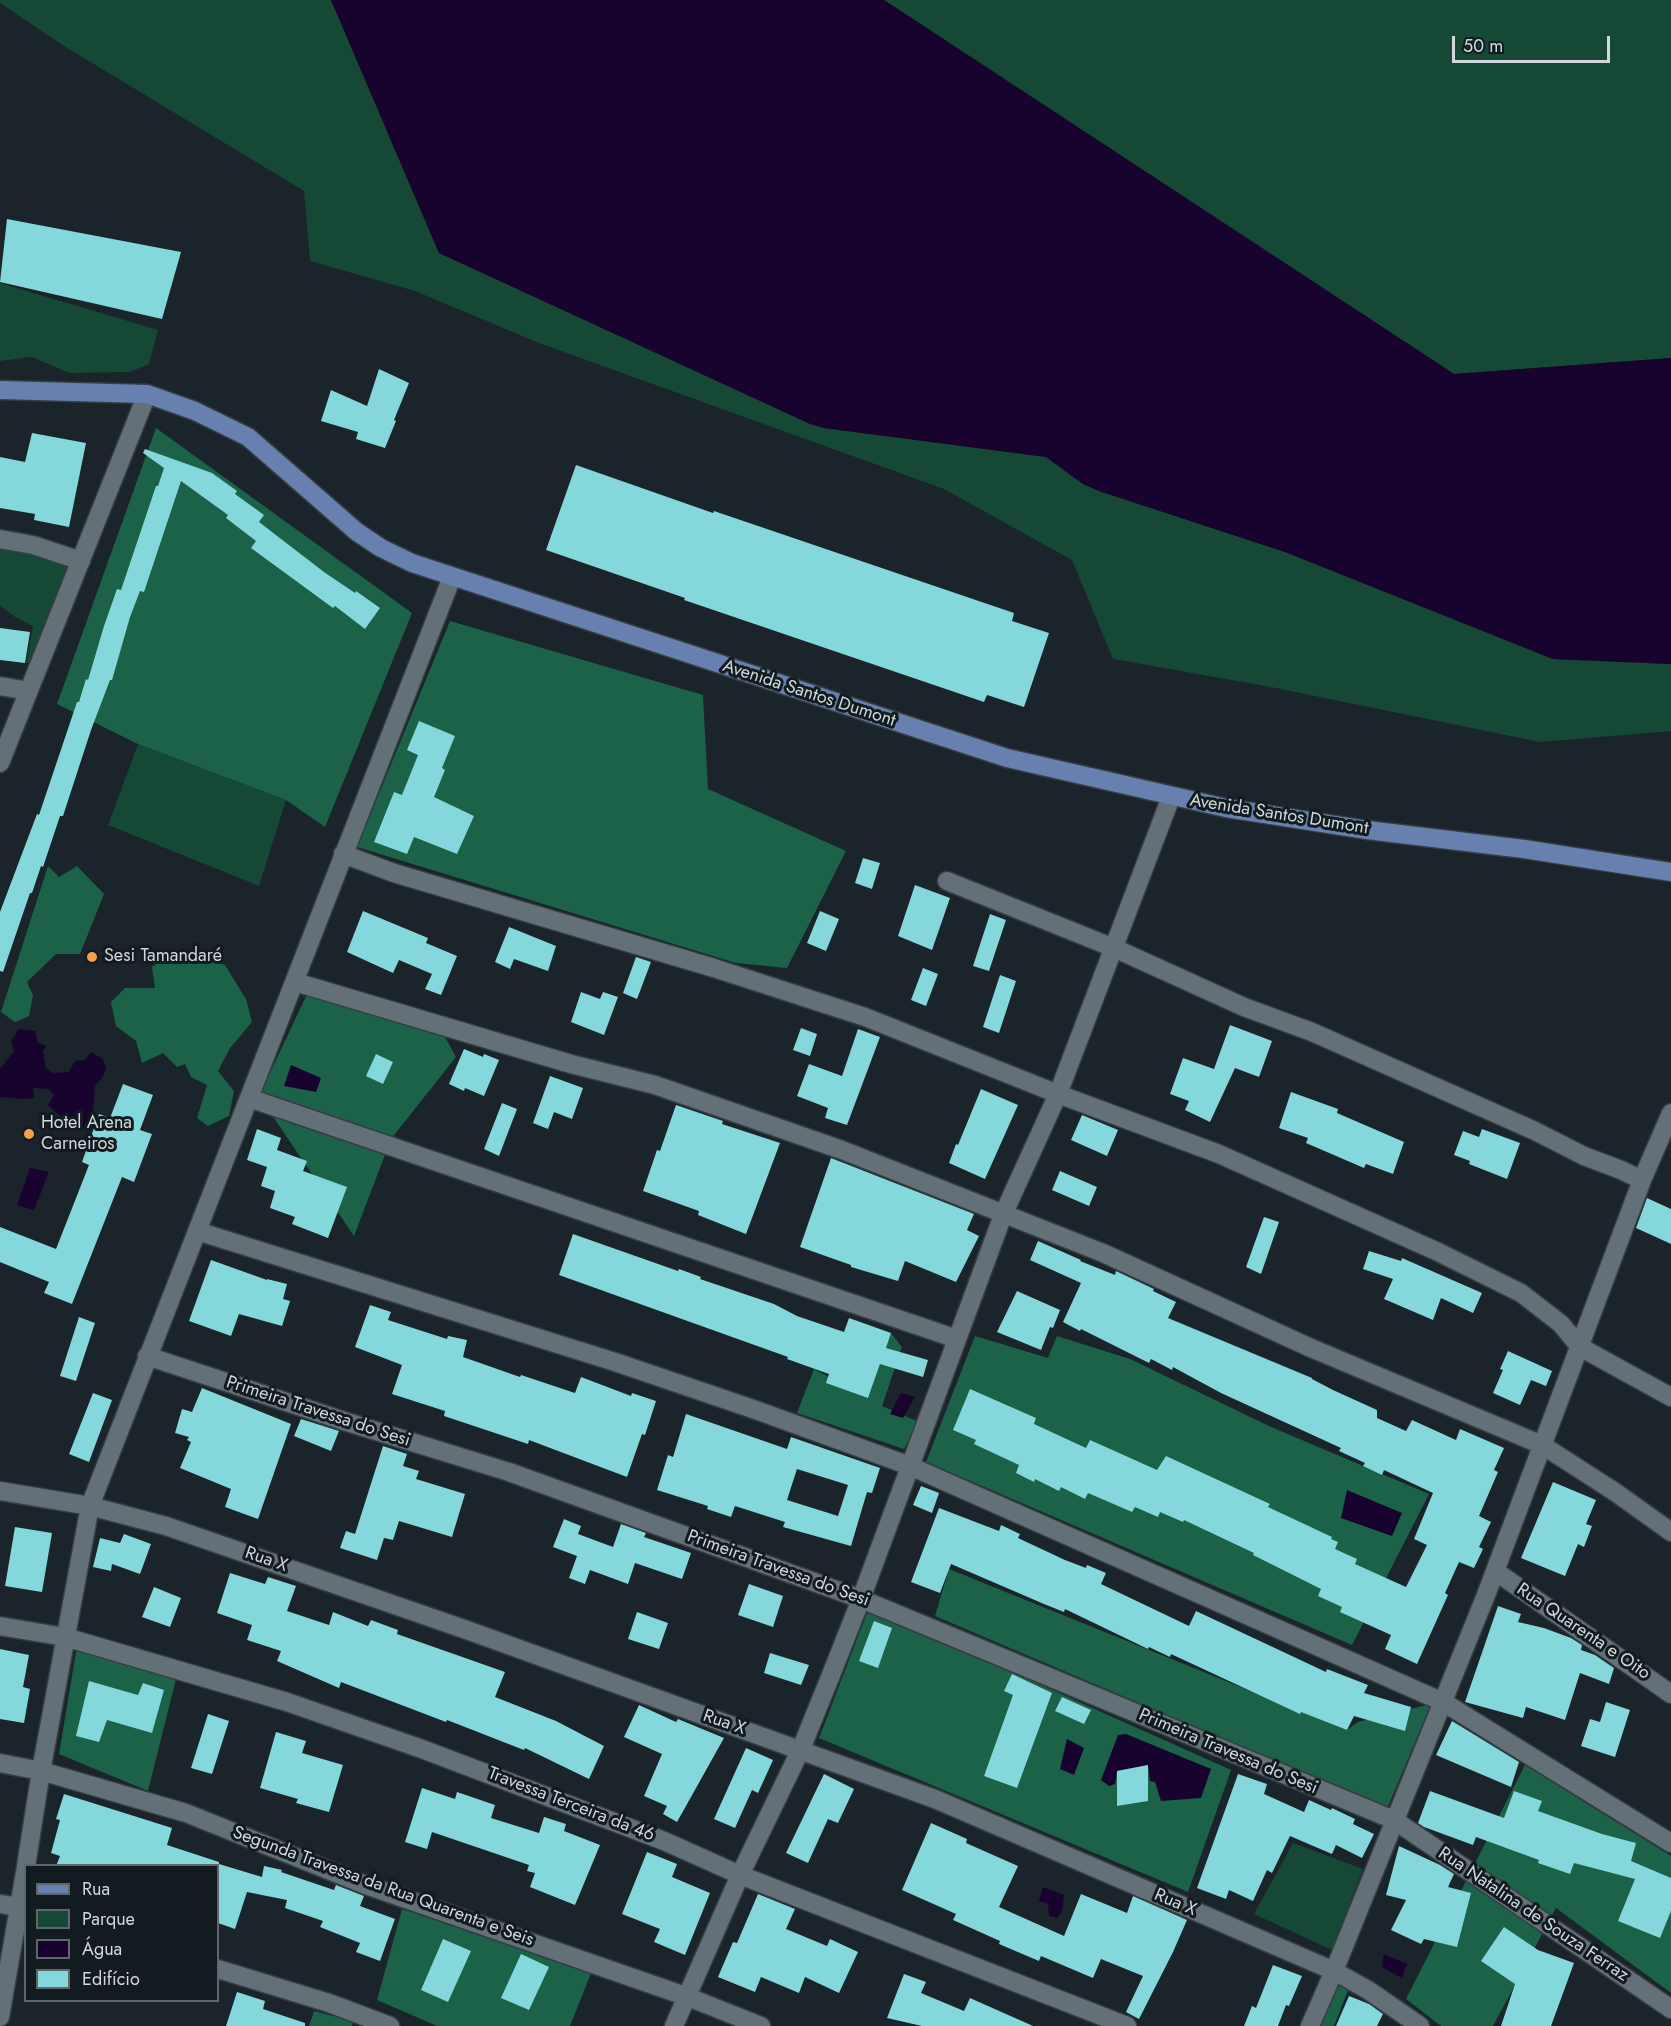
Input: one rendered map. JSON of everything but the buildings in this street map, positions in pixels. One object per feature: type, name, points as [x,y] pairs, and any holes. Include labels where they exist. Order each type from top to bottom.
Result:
[{"type":"main road","name":"Avenida Santos Dumont","points":[[0,390],[147,394],[195,411],[248,437],[357,532],[381,548],[412,563],[1007,758],[1226,808],[1524,849],[1671,872]]},
{"type":"street","points":[[0,763],[147,394]]},
{"type":"street","points":[[0,539],[33,545],[81,561]]},
{"type":"street","points":[[26,1864],[41,1771],[90,1506],[452,577]]},
{"type":"street","points":[[0,686],[29,691]]},
{"type":"street","points":[[675,2026],[740,1875],[801,1749],[861,1599],[1003,1215],[1058,1094],[1172,797]]},
{"type":"street","points":[[343,854],[394,873],[714,968],[866,1017],[1058,1094],[1219,1154],[1436,1251],[1521,1293],[1561,1324],[1580,1347],[1671,1397]]},
{"type":"street","points":[[947,881],[1114,948],[1244,1007],[1312,1032],[1535,1131],[1584,1156],[1642,1180]]},
{"type":"street","points":[[295,982],[571,1064],[655,1085],[842,1150],[1103,1253],[1311,1348],[1542,1445],[1615,1492],[1671,1532]]},
{"type":"street","points":[[249,1098],[957,1339]]},
{"type":"street","points":[[1310,2026],[1495,1571],[1642,1180],[1671,1113]]},
{"type":"street","points":[[197,1231],[615,1362],[910,1466],[1443,1702],[1671,1843]]},
{"type":"street","name":"Primeira Travessa do Sesi","points":[[147,1356],[508,1472],[861,1599],[1394,1820]]},
{"type":"street","name":"Rua X","points":[[0,1491],[90,1506],[166,1526],[801,1749],[935,1799],[1334,1971],[1368,1990],[1420,2026]]},
{"type":"street","name":"Rua Quarenta e Oito","points":[[1495,1571],[1671,1694]]},
{"type":"street","name":"Travessa Terceira da 46","points":[[0,1626],[65,1637],[287,1702],[422,1749],[664,1840],[740,1875],[1127,2026]]},
{"type":"street","name":"Segunda Travessa da Rua Quarenta e Seis","points":[[0,1763],[41,1771],[186,1813],[363,1884],[688,1997],[761,2026]]},
{"type":"street","name":"Rua Natalina de Souza Ferraz","points":[[1394,1820],[1671,2009]]},
{"type":"street","points":[[0,2017],[24,1886]]},
{"type":"street","points":[[0,1904],[22,1907]]},
{"type":"street","points":[[219,1969],[329,2003],[390,2026]]},
{"type":"green space","points":[[0,0],[331,0],[439,253],[824,428],[1046,457],[1083,484],[1099,491],[1285,552],[1553,659],[1671,664],[1671,731],[1540,742],[1271,687],[1113,659],[1072,560],[944,489],[539,343],[415,291],[310,261],[304,191],[64,46],[0,3]]},
{"type":"green space","points":[[884,0],[1671,0],[1671,358],[1454,374]]},
{"type":"green space","points":[[0,283],[158,330],[149,364],[130,372],[69,373],[32,357],[0,361]]},
{"type":"green space","points":[[156,428],[412,613],[325,827],[286,800],[138,744],[57,704]]},
{"type":"green space","points":[[0,547],[29,550],[70,569],[33,666],[26,662],[33,626],[0,606]]},
{"type":"green space","points":[[450,621],[703,695],[708,789],[846,851],[787,968],[736,963],[357,847]]},
{"type":"green space","points":[[138,744],[286,800],[259,886],[108,825]]},
{"type":"green space","points":[[48,866],[59,877],[77,866],[104,894],[80,954],[56,954],[27,982],[33,995],[29,1016],[15,1022],[1,1012]]},
{"type":"green space","points":[[177,949],[225,965],[246,999],[252,1022],[230,1048],[218,1071],[234,1091],[229,1116],[208,1126],[197,1118],[207,1085],[191,1077],[185,1064],[177,1067],[163,1053],[142,1063],[136,1041],[116,1026],[111,1002],[125,988],[155,988],[152,967]]},
{"type":"green space","points":[[308,992],[443,1033],[456,1057],[391,1139],[354,1236],[259,1096]]},
{"type":"green space","points":[[891,1333],[902,1347],[882,1406],[919,1422],[904,1449],[797,1413],[814,1369],[868,1398]]},
{"type":"green space","points":[[975,1336],[1048,1358],[1057,1336],[1130,1359],[1269,1426],[1429,1494],[1352,1645],[926,1462]]},
{"type":"green space","points":[[949,1569],[1347,1730],[1358,1722],[1431,1704],[1387,1809],[935,1616]]},
{"type":"green space","points":[[869,1608],[1231,1770],[1188,1892],[819,1738]]},
{"type":"green space","points":[[77,1646],[177,1675],[148,1791],[59,1754]]},
{"type":"green space","points":[[1525,1765],[1671,1856],[1671,1993],[1556,1908],[1493,2026],[1441,2026],[1406,1999]]},
{"type":"green space","points":[[1293,1843],[1363,1869],[1332,1950],[1254,1914]]},
{"type":"green space","points":[[402,1909],[591,1973],[570,2026],[437,2026],[377,2000]]},
{"type":"green space","points":[[1338,1985],[1348,1990],[1334,2026],[1319,2026]]},
{"type":"green space","points":[[314,2011],[353,2021],[352,2026],[309,2026]]},
{"type":"water","points":[[331,0],[884,0],[1454,374],[1671,358],[1671,664],[1553,659],[1285,552],[1099,491],[1083,484],[1046,457],[824,428],[810,424],[439,253]]},
{"type":"water","points":[[19,1029],[35,1031],[38,1043],[46,1046],[43,1051],[46,1068],[53,1073],[69,1072],[75,1061],[85,1060],[91,1052],[103,1059],[106,1069],[95,1086],[90,1123],[81,1129],[71,1126],[48,1105],[54,1095],[49,1089],[33,1088],[34,1098],[0,1097],[0,1069],[14,1051],[11,1041]]},
{"type":"water","points":[[291,1065],[321,1078],[316,1092],[284,1086]]},
{"type":"water","points":[[30,1168],[49,1172],[34,1210],[17,1205]]},
{"type":"water","points":[[901,1393],[915,1397],[903,1418],[890,1414]]},
{"type":"water","points":[[1347,1490],[1402,1513],[1392,1536],[1341,1518]]},
{"type":"water","points":[[1126,1734],[1211,1769],[1201,1798],[1161,1801],[1155,1782],[1150,1781],[1148,1765],[1117,1771],[1115,1784],[1109,1786],[1101,1780],[1118,1735]]},
{"type":"water","points":[[1067,1739],[1084,1748],[1074,1775],[1060,1769]]},
{"type":"water","points":[[1043,1887],[1064,1895],[1062,1911],[1057,1918],[1049,1916],[1048,1904],[1039,1901]]},
{"type":"water","points":[[1384,1954],[1407,1964],[1402,1978],[1382,1967]]},
{"type":"place","name":"Sesi Tamandaré","points":[[92,957]]},
{"type":"place","name":"Hotel Arena Carneiros","points":[[29,1134]]}]
